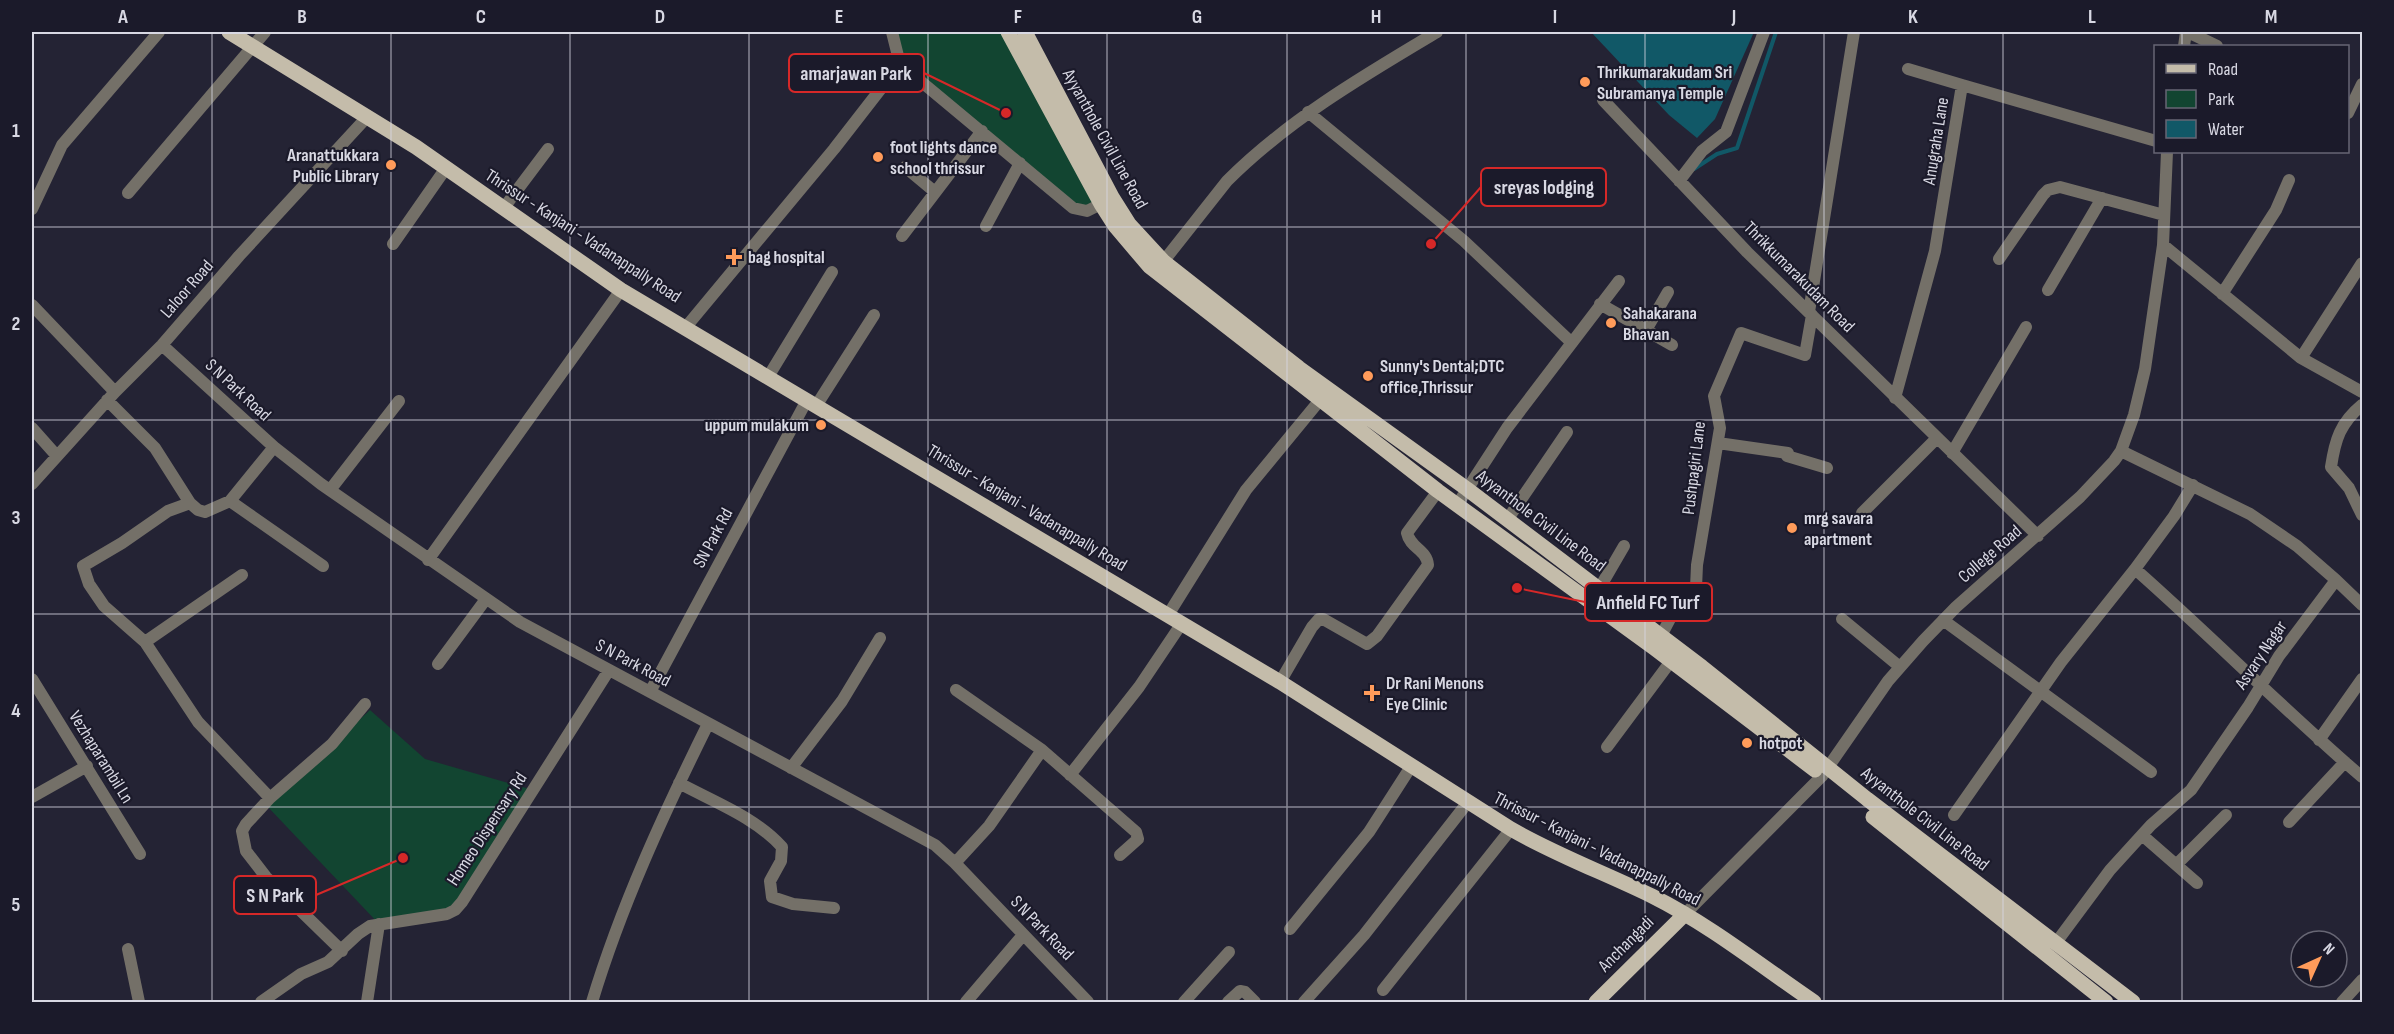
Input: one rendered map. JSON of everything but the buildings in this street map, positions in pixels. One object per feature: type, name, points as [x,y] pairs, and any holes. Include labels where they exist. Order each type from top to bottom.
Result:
[{"type":"main road","name":"Thrissur - Kanjani - Vadanappally Road","points":[[229,32],[368,116],[621,290],[1280,682],[1511,829],[1547,849],[1652,896],[1685,914],[1814,1002]]},
{"type":"main road","name":"Ayyanthole Civil Line Road","points":[[1008,32],[1101,204],[1124,228]]},
{"type":"main road","name":"Ayyanthole Civil Line Road","points":[[1025,32],[1112,198],[1136,253],[1160,267],[1286,366],[1467,489],[1601,597],[1671,661],[1825,772],[2133,1002]]},
{"type":"main road","name":"Ayyanthole Civil Line Road","points":[[1286,366],[1320,400],[1457,505],[1661,636],[1825,772]]},
{"type":"main road","points":[[1825,772],[2106,1002]]},
{"type":"main road","name":"Anchangadi","points":[[1596,1002],[1685,914]]},
{"type":"street","points":[[32,209],[62,145],[159,32]]},
{"type":"street","points":[[128,193],[266,32]]},
{"type":"street","points":[[892,32],[900,64],[1073,208],[1087,211],[1101,204]]},
{"type":"street","points":[[1160,267],[1227,181],[1308,112],[1437,32]]},
{"type":"street","points":[[1679,181],[1701,151],[1726,132],[1764,32]]},
{"type":"street","points":[[1811,314],[1854,32]]},
{"type":"street","points":[[2187,32],[2215,45]]},
{"type":"street","points":[[686,327],[834,149],[900,64]]},
{"type":"street","points":[[1908,69],[1962,85]]},
{"type":"street","points":[[2349,112],[2362,84]]},
{"type":"street","name":"Anugraha Lane","points":[[1895,398],[1935,251],[1962,85],[2154,140]]},
{"type":"street","name":"Thrikkumarakudam Road","points":[[1603,100],[1748,252],[2038,536]]},
{"type":"street","points":[[1308,112],[1464,241],[1572,343]]},
{"type":"street","name":"Laloor Road","points":[[32,484],[111,396],[162,345],[239,256],[368,116]]},
{"type":"street","points":[[902,236],[982,131]]},
{"type":"street","points":[[503,209],[548,149]]},
{"type":"street","name":"College Road","points":[[1685,914],[1825,772],[1888,681],[1943,620],[2080,497],[2121,451],[2134,415],[2145,369],[2163,245],[2167,153]]},
{"type":"street","points":[[986,226],[1020,163]]},
{"type":"street","points":[[905,167],[935,192]]},
{"type":"street","points":[[393,244],[446,168]]},
{"type":"street","points":[[2222,294],[2276,210],[2289,180]]},
{"type":"street","points":[[1999,259],[2048,190],[2060,187],[2164,215]]},
{"type":"street","points":[[2048,290],[2102,198]]},
{"type":"street","points":[[2163,245],[2301,358],[2362,392]]},
{"type":"street","points":[[2301,358],[2362,263]]},
{"type":"street","points":[[768,377],[832,272]]},
{"type":"street","points":[[1457,505],[1507,428],[1619,281]]},
{"type":"street","points":[[428,560],[621,290]]},
{"type":"street","points":[[1600,304],[1646,330],[1668,292]]},
{"type":"street","points":[[1600,304],[1672,345]]},
{"type":"street","points":[[32,305],[154,448],[190,503],[198,510],[205,512],[230,501],[274,447]]},
{"type":"street","name":"Pushpagiri Lane","points":[[1661,636],[1668,621],[1688,603],[1696,588],[1697,565],[1720,428],[1714,396],[1741,333],[1804,355],[1811,314]]},
{"type":"street","name":"SN Park Rd","points":[[650,692],[812,403],[874,315]]},
{"type":"street","points":[[1952,453],[2026,327]]},
{"type":"street","name":"S N Park Road","points":[[162,345],[274,447],[428,560],[520,622],[935,845],[1088,1002]]},
{"type":"street","points":[[1168,615],[1246,490],[1320,400]]},
{"type":"street","points":[[330,490],[399,401]]},
{"type":"street","points":[[2362,405],[2336,436],[2331,467],[2349,488],[2362,515]]},
{"type":"street","points":[[32,428],[56,455]]},
{"type":"street","points":[[1507,520],[1567,432]]},
{"type":"street","points":[[1862,513],[1937,438]]},
{"type":"street","points":[[1718,443],[1788,453],[1788,456],[1827,468]]},
{"type":"street","points":[[2121,451],[2250,514],[2297,546],[2362,605]]},
{"type":"street","points":[[1954,815],[2061,662],[2174,516],[2193,485]]},
{"type":"street","points":[[1280,682],[1319,619],[1323,619],[1367,644],[1377,636],[1428,565],[1425,555],[1411,543],[1407,533],[1438,490]]},
{"type":"street","points":[[230,501],[323,566]]},
{"type":"street","points":[[190,503],[168,511],[122,543],[83,566],[89,584],[104,606],[145,642],[198,722],[270,798]]},
{"type":"street","points":[[1601,597],[1624,546]]},
{"type":"street","points":[[2134,569],[2362,777]]},
{"type":"street","points":[[145,642],[242,575]]},
{"type":"street","name":"Asvary Nagar","points":[[2055,944],[2103,879],[2142,835],[2191,790],[2262,686],[2279,656],[2336,580]]},
{"type":"street","points":[[438,664],[486,598]]},
{"type":"street","points":[[1842,619],[1900,667]]},
{"type":"street","points":[[1943,620],[2151,772]]},
{"type":"street","points":[[1070,775],[1139,687],[1182,623]]},
{"type":"street","points":[[791,768],[842,701],[880,638]]},
{"type":"street","points":[[1607,747],[1671,661]]},
{"type":"street","name":"Homeo Dispensary Rd","points":[[261,1002],[301,974],[328,962],[370,926],[447,914],[462,902],[609,670]]},
{"type":"street","name":"Vezhaparambil Ln","points":[[32,679],[140,854]]},
{"type":"street","points":[[2319,740],[2362,679]]},
{"type":"street","points":[[956,690],[1042,750],[1138,836],[1135,842],[1120,855]]},
{"type":"street","points":[[342,951],[266,877],[246,851],[242,831],[270,798],[332,744],[365,704]]},
{"type":"street","points":[[592,1002],[608,950],[634,883],[708,724]]},
{"type":"street","points":[[955,863],[989,826],[1042,750]]},
{"type":"street","points":[[2289,822],[2345,762]]},
{"type":"street","points":[[1290,929],[1369,832],[1412,765]]},
{"type":"street","points":[[32,797],[87,766]]},
{"type":"street","points":[[679,783],[751,821],[772,836],[782,847],[781,861],[770,880],[772,897],[793,904],[834,908]]},
{"type":"street","points":[[1304,1002],[1364,935],[1468,802]]},
{"type":"street","points":[[2177,864],[2226,815]]},
{"type":"street","points":[[1383,990],[1511,829]]},
{"type":"street","points":[[2142,835],[2197,883]]},
{"type":"street","points":[[367,1002],[379,924]]},
{"type":"street","points":[[966,1002],[1023,935]]},
{"type":"street","points":[[128,949],[139,1002]]},
{"type":"street","points":[[1184,1002],[1229,952]]},
{"type":"street","points":[[2342,1002],[2362,980]]},
{"type":"street","points":[[1228,1002],[1240,991],[1245,992],[1255,1002]]},
{"type":"green space","points":[[892,32],[1007,32],[1100,204],[1080,211],[901,64]]},
{"type":"green space","points":[[370,710],[425,759],[533,790],[455,910],[379,924],[267,806]]},
{"type":"water","points":[[1591,32],[1754,32],[1715,119],[1697,138],[1669,115]]},
{"type":"waterway","points":[[1694,169],[1717,154],[1737,148],[1776,32]]},
{"type":"place","name":"Thrikumarakudam Sri Subramanya Temple","points":[[1585,82]]},
{"type":"place","name":"amarjawan Park","points":[[1006,113]]},
{"type":"place","name":"foot lights dance school thrissur","points":[[878,157]]},
{"type":"place","name":"Aranattukkara Public Library","points":[[391,165]]},
{"type":"place","name":"sreyas lodging","points":[[1431,244]]},
{"type":"place","name":"bag hospital","points":[[734,257]]},
{"type":"place","name":"Sahakarana Bhavan","points":[[1611,323]]},
{"type":"place","name":"Sunny's Dental;DTC office,Thrissur","points":[[1368,376]]},
{"type":"place","name":"uppum mulakum","points":[[821,425]]},
{"type":"place","name":"mrg savara apartment","points":[[1792,528]]},
{"type":"place","name":"Anfield FC Turf","points":[[1517,588]]},
{"type":"place","name":"Dr Rani Menons Eye Clinic","points":[[1372,693]]},
{"type":"place","name":"hotpot","points":[[1747,743]]},
{"type":"place","name":"S N Park","points":[[403,858]]}]
